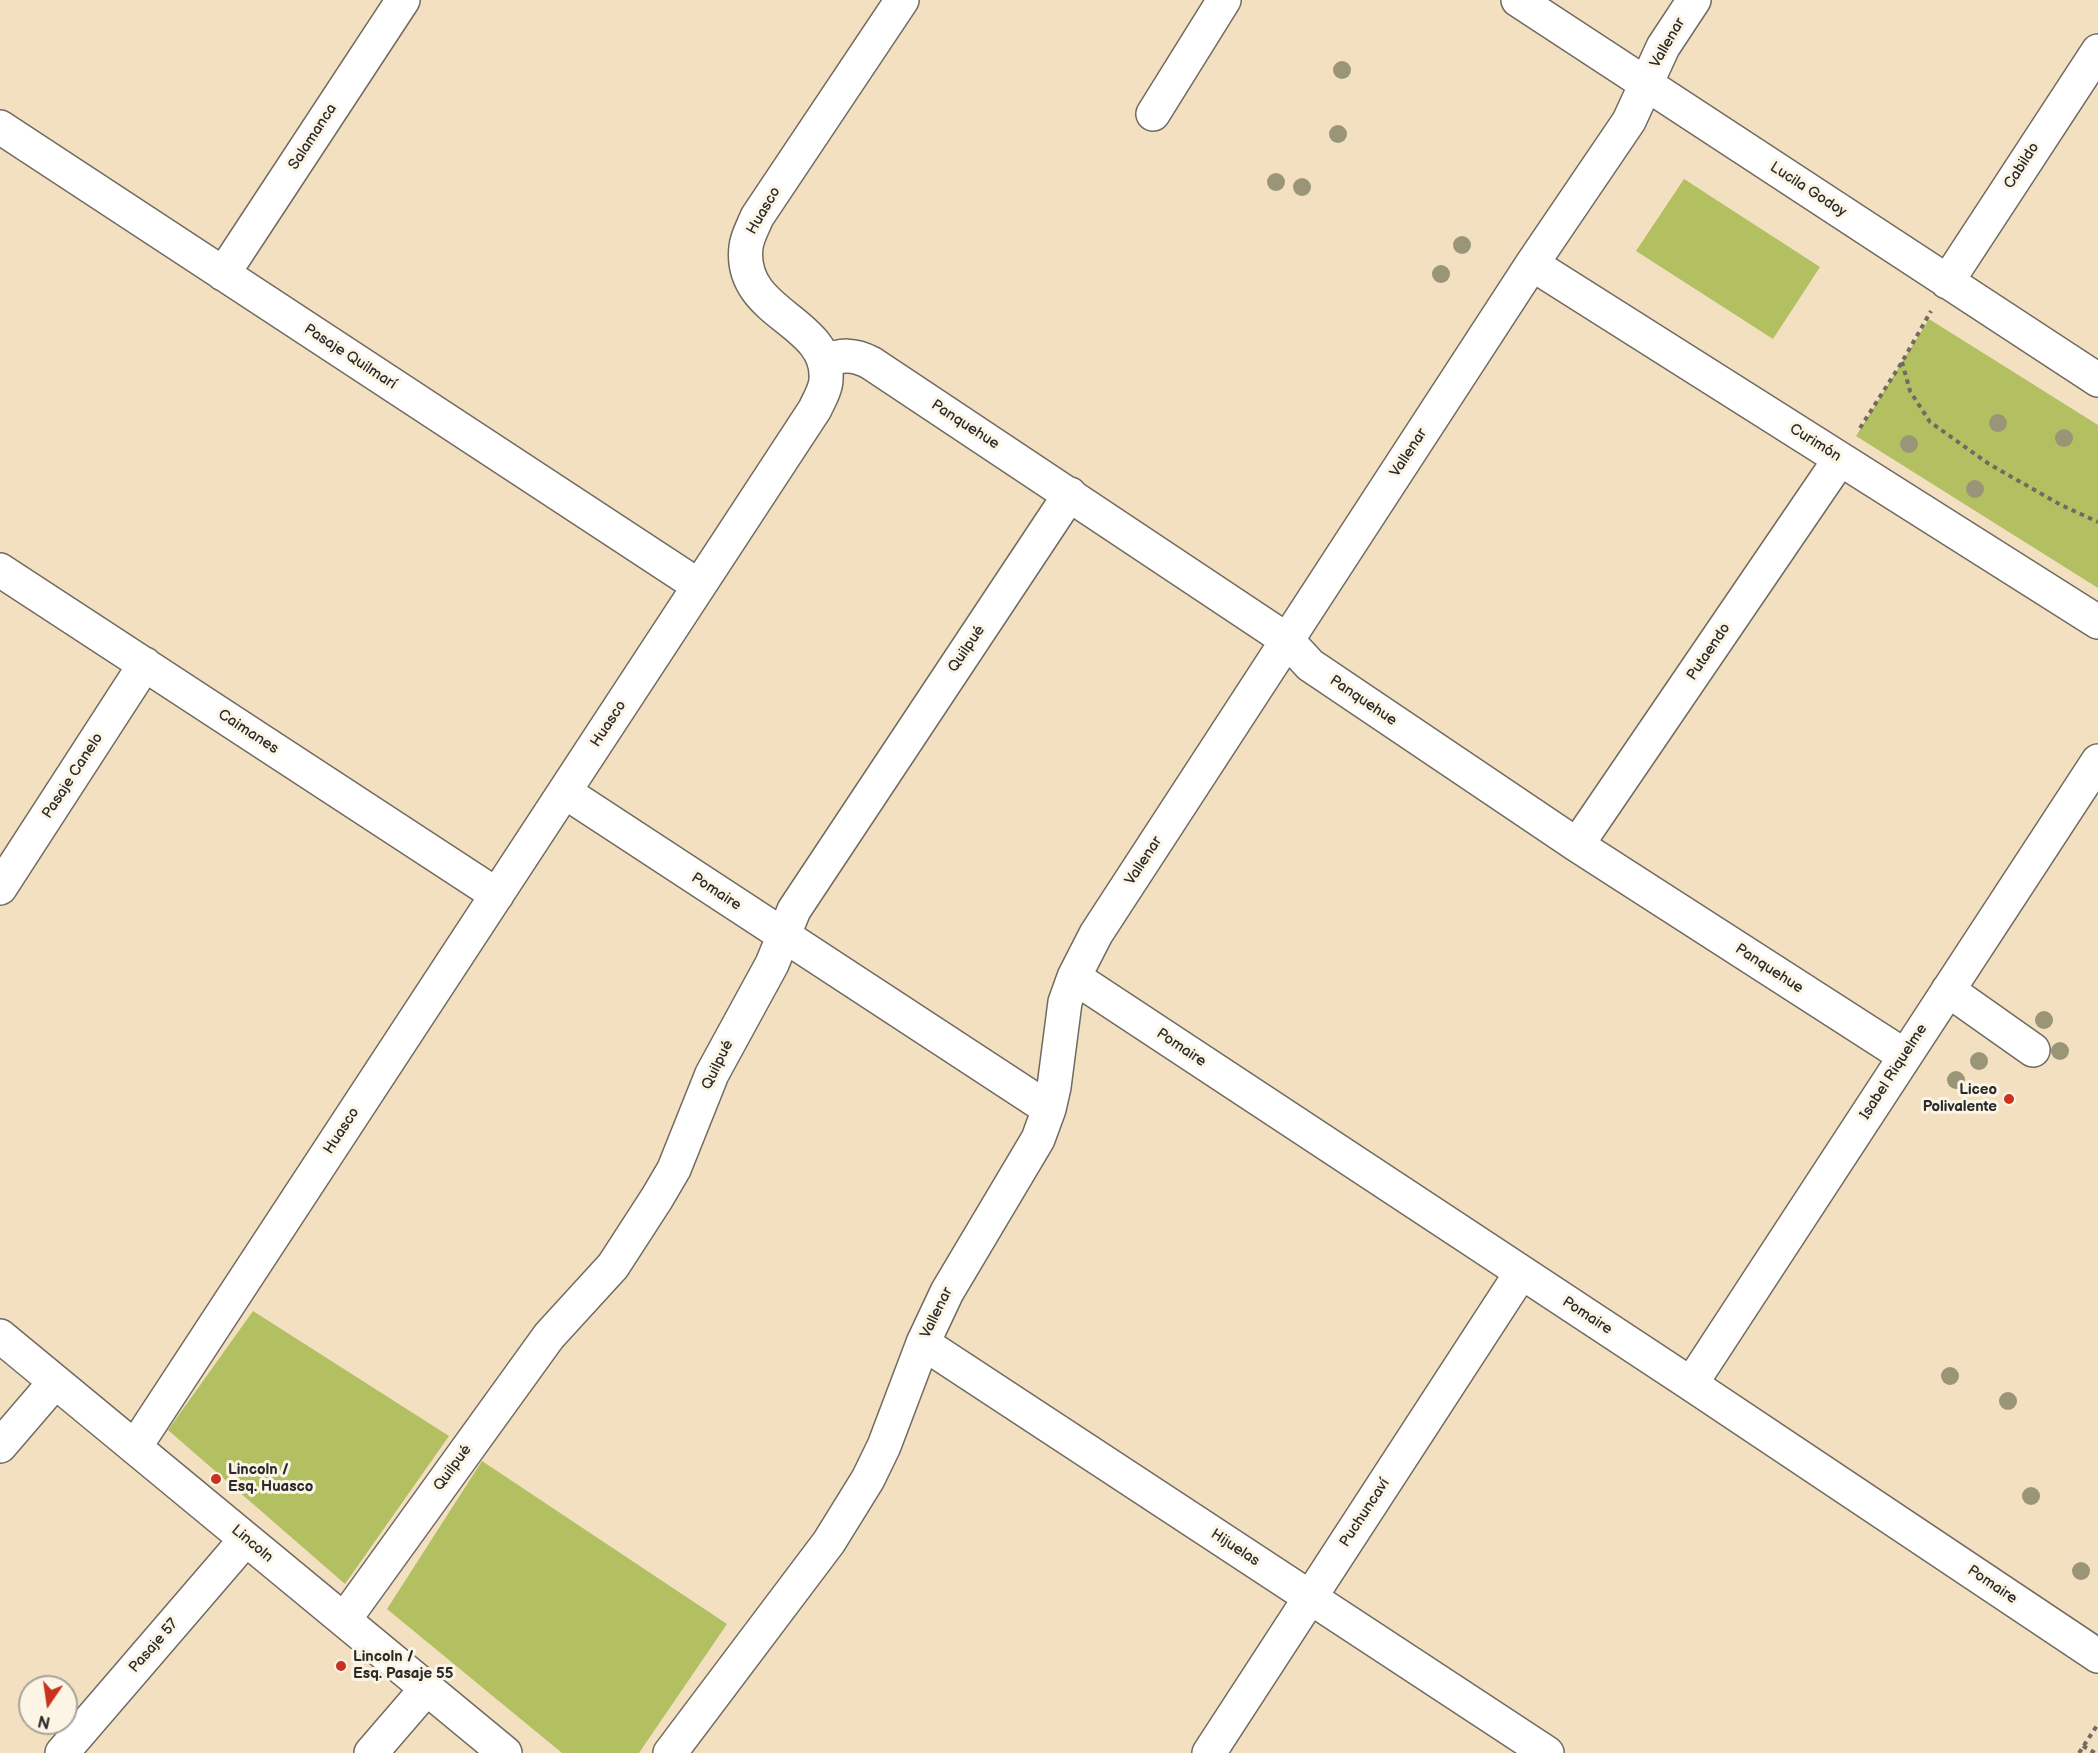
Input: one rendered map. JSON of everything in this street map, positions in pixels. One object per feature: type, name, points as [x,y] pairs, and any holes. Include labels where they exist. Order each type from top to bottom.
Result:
[{"type":"street","name":"Salamanca","points":[[223,274],[403,0]]},
{"type":"street","name":"Huasco","points":[[135,1447],[815,409],[826,380],[824,362],[812,340],[757,292],[746,265],[746,247],[758,217],[902,0]]},
{"type":"street","points":[[1153,114],[1224,0]]},
{"type":"street","name":"Lucila Godoy","points":[[1518,0],[2098,380]]},
{"type":"street","name":"Vallenar","points":[[670,1753],[829,1542],[868,1479],[884,1446],[923,1343],[947,1292],[1038,1139],[1054,1087],[1062,1017],[1074,977],[1096,934],[1532,264],[1629,121],[1663,47],[1694,0]]},
{"type":"street","name":"Cabildo","points":[[1947,282],[2098,51]]},
{"type":"street","name":"Pasaje Quilmarí","points":[[0,127],[699,586]]},
{"type":"street","name":"Curimón","points":[[1532,264],[2098,622]]},
{"type":"street","name":"Panquehue","points":[[824,362],[848,355],[860,357],[871,363],[1287,640],[1310,665],[1577,845],[1905,1056]]},
{"type":"street","name":"Putaendo","points":[[1577,845],[1840,459]]},
{"type":"street","name":"Quilpué","points":[[344,1620],[549,1336],[613,1266],[657,1198],[674,1169],[712,1074],[772,964],[794,910],[1070,494]]},
{"type":"street","name":"Caimanes","points":[[0,570],[497,895]]},
{"type":"street","name":"Pasaje Canelo","points":[[0,888],[145,664]]},
{"type":"street","name":"Isabel Riquelme","points":[[1691,1384],[2098,760]]},
{"type":"street","name":"Pomaire","points":[[564,792],[1049,1109]]},
{"type":"street","name":"Pomaire","points":[[1074,977],[2098,1656]]},
{"type":"street","points":[[1948,990],[2033,1050]]},
{"type":"street","name":"Puchuncaví","points":[[1209,1753],[1521,1273]]},
{"type":"street","name":"Lincoln","points":[[0,1336],[505,1753]]},
{"type":"street","name":"Hijuelas","points":[[923,1343],[1546,1753]]},
{"type":"street","points":[[0,1446],[55,1382]]},
{"type":"street","name":"Pasaje 57","points":[[62,1753],[246,1539]]},
{"type":"street","points":[[371,1753],[427,1688]]},
{"type":"path","points":[[1840,459],[1902,362],[1947,282]]},
{"type":"path","points":[[1902,362],[1910,391],[1930,422],[1989,464],[2061,505],[2098,522]]},
{"type":"path","points":[[2079,1753],[2098,1724]]},
{"type":"path","points":[[2084,1746],[2095,1753]]},
{"type":"green space","points":[[1684,179],[1820,267],[1773,339],[1636,251]]},
{"type":"green space","points":[[1929,319],[2098,425],[2098,588],[1856,436]]},
{"type":"green space","points":[[253,1311],[449,1436],[345,1584],[168,1430]]},
{"type":"green space","points":[[482,1461],[727,1624],[639,1753],[562,1753],[387,1609]]},
{"type":"place","name":"Liceo Polivalente","points":[[2009,1099]]},
{"type":"place","name":"Lincoln / Esq. Huasco","points":[[216,1479]]},
{"type":"place","name":"Lincoln / Esq. Pasaje 55","points":[[341,1666]]}]
